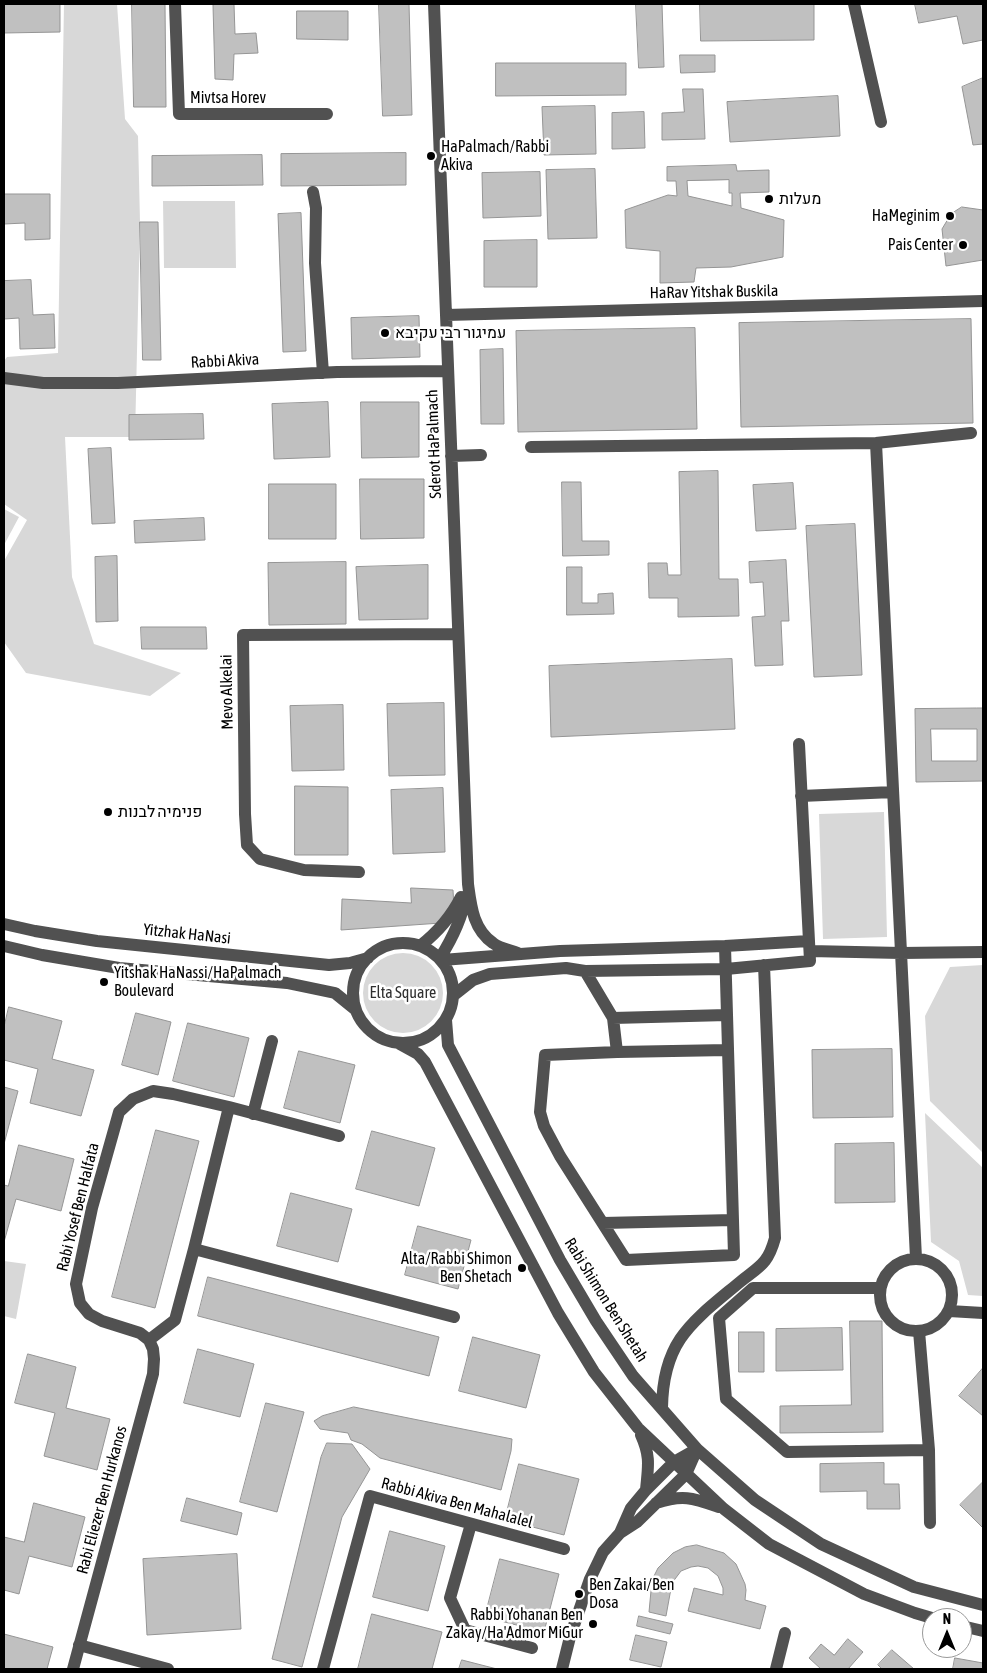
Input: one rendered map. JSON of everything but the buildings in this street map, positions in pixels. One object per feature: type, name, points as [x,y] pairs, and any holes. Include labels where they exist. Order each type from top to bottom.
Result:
[{"type":"street","name":"Mivtsa Horev","points":[[175,4],[179,114],[327,114]]},
{"type":"street","name":"Sderot HaPalmach","points":[[434,4],[468,884],[460,919],[441,959]]},
{"type":"street","points":[[854,4],[881,122]]},
{"type":"street","points":[[314,192],[316,208],[316,263],[323,373]]},
{"type":"street","name":"HaRav Yitshak Buskila","points":[[446,315],[983,301]]},
{"type":"street","name":"Rabbi Akiva","points":[[4,378],[43,383],[118,383],[323,373],[448,371]]},
{"type":"street","points":[[531,447],[876,443],[971,433]]},
{"type":"street","points":[[876,443],[916,1258]]},
{"type":"street","points":[[451,456],[481,455]]},
{"type":"street","name":"Mevo Alkelai","points":[[359,872],[304,870],[286,866],[260,859],[248,845],[245,814],[243,634],[458,634]]},
{"type":"street","points":[[799,744],[810,951]]},
{"type":"street","points":[[802,796],[893,792]]},
{"type":"street","points":[[420,946],[431,938],[450,917],[468,884]]},
{"type":"street","points":[[468,884],[472,911],[482,934],[494,944],[518,953]]},
{"type":"street","name":"Yitzhak HaNasi","points":[[4,924],[34,931],[98,941],[329,965],[350,963],[368,958]]},
{"type":"street","points":[[398,1043],[415,1042],[425,1038],[439,1028],[446,1020],[452,1008],[454,995],[450,973],[441,959],[427,949],[409,943],[392,944],[376,950],[368,958],[358,971],[354,982],[353,993],[356,1010],[364,1024],[372,1032],[418,1054],[425,1062],[558,1313],[594,1372],[638,1428],[724,1509],[770,1544],[864,1594],[922,1616]]},
{"type":"street","points":[[441,959],[518,953],[725,946],[810,951],[983,952]]},
{"type":"street","points":[[725,946],[734,1255],[626,1260],[560,1156],[544,1126],[540,1112],[545,1056],[618,1052],[728,1050]]},
{"type":"street","points":[[4,955],[10,947],[42,955],[119,968],[287,983],[335,993],[356,1010]]},
{"type":"street","points":[[454,995],[473,980],[490,974],[566,968],[585,971],[726,969],[764,965],[810,951]]},
{"type":"street","points":[[662,1408],[664,1378],[672,1351],[680,1339],[699,1315],[770,1256],[774,1238],[764,965]]},
{"type":"street","points":[[585,971],[613,1018],[618,1052]]},
{"type":"street","points":[[613,1018],[727,1015]]},
{"type":"street","name":"Rabi Shimon Ben Shetah","points":[[446,1020],[448,1045],[560,1260],[596,1321],[633,1376],[697,1449],[755,1500],[821,1544],[914,1587],[983,1605]]},
{"type":"street","points":[[253,1114],[272,1041]]},
{"type":"street","name":"Rabi Yosef Ben Halfata","points":[[149,1340],[140,1333],[102,1321],[89,1314],[80,1303],[76,1284],[92,1208],[119,1112],[133,1099],[153,1091],[229,1107],[339,1136]]},
{"type":"street","points":[[149,1340],[175,1320],[229,1107]]},
{"type":"street","points":[[604,1223],[733,1220]]},
{"type":"street","points":[[194,1249],[454,1317]]},
{"type":"street","points":[[916,1258],[928,1260],[939,1266],[947,1276],[952,1287],[949,1311],[941,1321],[931,1328],[920,1331],[908,1330],[897,1326],[888,1319],[881,1304],[880,1288],[884,1276],[892,1266],[904,1260],[916,1258]]},
{"type":"street","points":[[880,1288],[754,1288],[719,1318],[726,1398],[787,1452],[929,1450]]},
{"type":"street","points":[[949,1311],[983,1313]]},
{"type":"street","points":[[920,1331],[929,1450],[930,1522]]},
{"type":"street","name":"Rabi Eliezer Ben Hurkanos","points":[[73,1669],[153,1374],[154,1354],[149,1340]]},
{"type":"street","points":[[638,1428],[648,1449],[649,1462],[646,1490]]},
{"type":"street","points":[[620,1533],[631,1508],[646,1490],[674,1462],[697,1449]]},
{"type":"street","points":[[562,1669],[570,1637],[590,1579],[603,1552],[620,1533],[637,1522],[686,1474],[697,1449]]},
{"type":"street","name":"Rabbi Akiva Ben Mahalalel","points":[[323,1669],[370,1496],[564,1549]]},
{"type":"street","points":[[654,1504],[671,1498],[693,1498],[724,1509]]},
{"type":"street","points":[[470,1524],[450,1598],[465,1630],[532,1648]]},
{"type":"street","points":[[776,1669],[785,1633]]},
{"type":"street","points":[[79,1645],[168,1669]]},
{"type":"green space","points":[[64,4],[117,4],[125,119],[138,136],[140,222],[135,437],[65,437],[72,577],[94,644],[181,673],[150,696],[26,673],[4,642],[4,561],[27,520],[4,504],[4,361],[7,357],[58,353]]},
{"type":"green space","points":[[163,201],[235,201],[236,268],[164,268]]},
{"type":"green space","points":[[4,509],[19,517],[4,545]]},
{"type":"green space","points":[[884,812],[887,937],[823,939],[819,814]]},
{"type":"green space","name":"Elta Square","points":[[403,953],[418,956],[431,965],[440,978],[443,993],[440,1008],[431,1021],[418,1030],[403,1033],[388,1030],[375,1021],[366,1008],[363,993],[366,978],[375,965],[388,956]]},
{"type":"green space","points":[[983,965],[983,1153],[930,1101],[925,1016],[950,967]]},
{"type":"green space","points":[[925,1113],[983,1168],[983,1296],[968,1295],[959,1261],[931,1242]]},
{"type":"green space","points":[[4,1261],[26,1264],[16,1319],[4,1316]]},
{"type":"place","name":"HaPalmach/Rabbi Akiva","points":[[431,156]]},
{"type":"place","name":"מעלות","points":[[769,199]]},
{"type":"place","name":"HaMeginim","points":[[950,216]]},
{"type":"place","name":"Pais Center","points":[[963,245]]},
{"type":"place","name":"עמיגור רבי עקיבא","points":[[385,333]]},
{"type":"place","name":"פנימיה לבנות","points":[[108,812]]},
{"type":"place","name":"Yitshak HaNassi/HaPalmach Boulevard","points":[[104,982]]},
{"type":"place","name":"Alta/Rabbi Shimon Ben Shetach","points":[[522,1268]]},
{"type":"place","name":"Ben Zakai/Ben Dosa","points":[[579,1594]]},
{"type":"place","name":"Rabbi Yohanan Ben Zakay/Ha'Admor MiGur","points":[[593,1624]]}]
